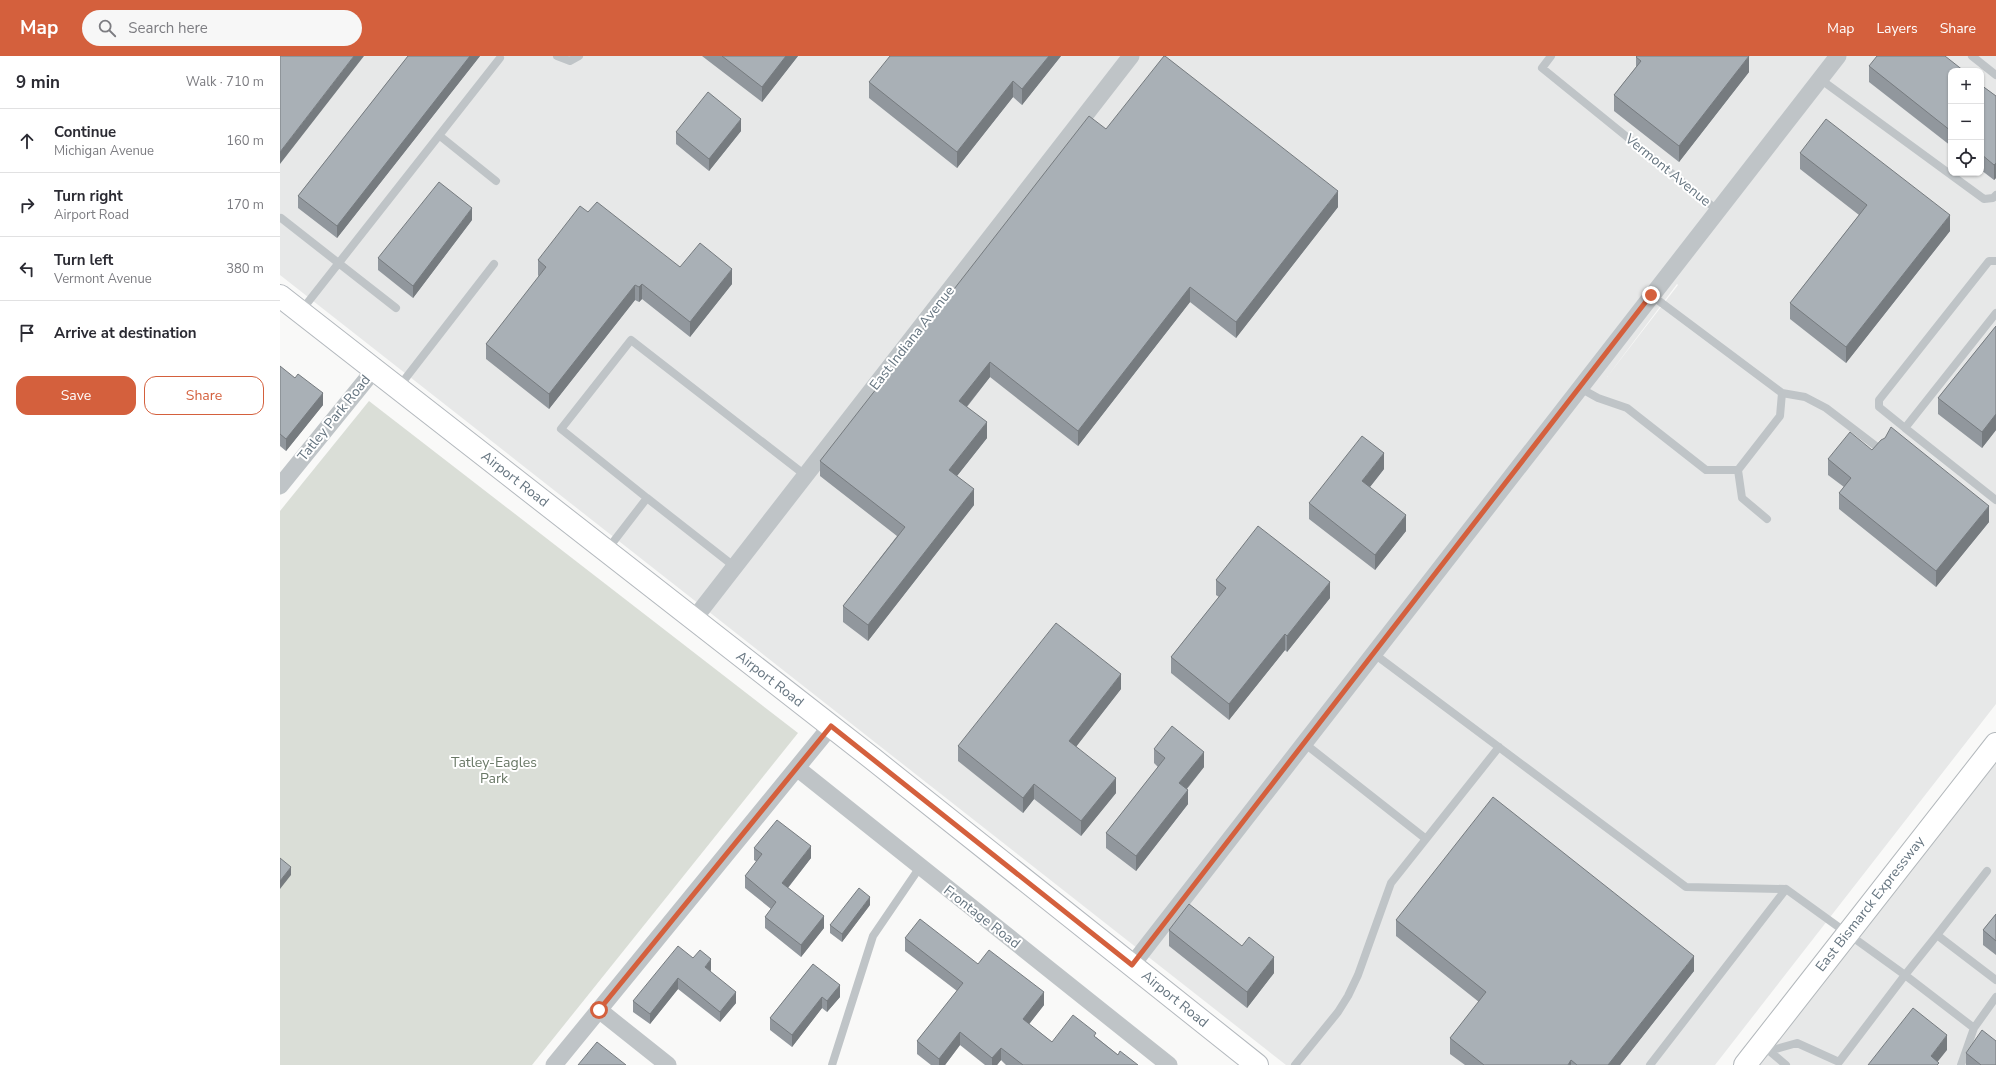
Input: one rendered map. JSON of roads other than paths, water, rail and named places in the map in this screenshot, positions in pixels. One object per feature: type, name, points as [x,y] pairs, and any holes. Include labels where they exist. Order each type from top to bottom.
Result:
[{"type":"main road","name":"Airport Road","points":[[280,296],[831,726],[1257,1065]]},
{"type":"main road","name":"East Bismarck Expressway","points":[[1745,1065],[1765,1048],[1847,934],[1996,744]]},
{"type":"street","name":"East Indiana Avenue","points":[[694,619],[1131,56]]},
{"type":"street","points":[[1717,210],[1838,56]]},
{"type":"street","name":"Vermont Avenue","points":[[1132,965],[1717,210]]},
{"type":"street","name":"Tatley Park Road","points":[[280,486],[374,370]]},
{"type":"street","points":[[554,1065],[831,726]]},
{"type":"street","name":"Frontage Road","points":[[797,768],[1168,1065]]},
{"type":"street","points":[[599,1010],[668,1065]]},
{"type":"lane","points":[[557,56],[570,61],[580,56]]},
{"type":"lane","name":"Vermont Avenue","points":[[1551,56],[1542,68],[1717,210]]},
{"type":"lane","points":[[1972,56],[1996,75]]},
{"type":"lane","points":[[301,312],[500,58]]},
{"type":"lane","points":[[1820,79],[1984,199],[1993,198],[1996,195]]},
{"type":"lane","points":[[440,136],[496,181]]},
{"type":"lane","points":[[281,218],[396,308]]},
{"type":"lane","points":[[1996,261],[1988,261],[1878,400],[1879,407],[1996,500]]},
{"type":"lane","points":[[398,388],[494,264]]},
{"type":"lane","points":[[1651,295],[1782,393],[1805,397],[1826,408],[1881,450]]},
{"type":"lane","points":[[1906,428],[1996,313]]},
{"type":"lane","points":[[735,567],[561,430],[631,340],[805,475]]},
{"type":"lane","points":[[1580,388],[1598,398],[1627,408],[1706,470],[1738,470]]},
{"type":"lane","points":[[1767,519],[1742,498],[1738,470],[1780,416],[1782,393]]},
{"type":"lane","points":[[606,550],[647,498]]},
{"type":"lane","points":[[1373,653],[1686,887],[1786,889],[1905,975],[1974,1028]]},
{"type":"lane","points":[[1304,743],[1426,839]]},
{"type":"lane","points":[[1295,1065],[1338,1012],[1348,996],[1358,974],[1391,883],[1499,747]]},
{"type":"lane","points":[[832,1065],[873,936],[920,867]]},
{"type":"lane","points":[[1765,1048],[1797,1043],[1839,1064],[1905,975],[1987,871]]},
{"type":"lane","points":[[1650,1065],[1786,889]]},
{"type":"lane","points":[[1937,935],[1996,980]]},
{"type":"lane","points":[[1961,1065],[1974,1028],[1996,997]]},
{"type":"lane","points":[[1765,1048],[1786,1065]]},
{"type":"park label","name":"Tatley-Eagles Park","points":[[494,770]]}]
